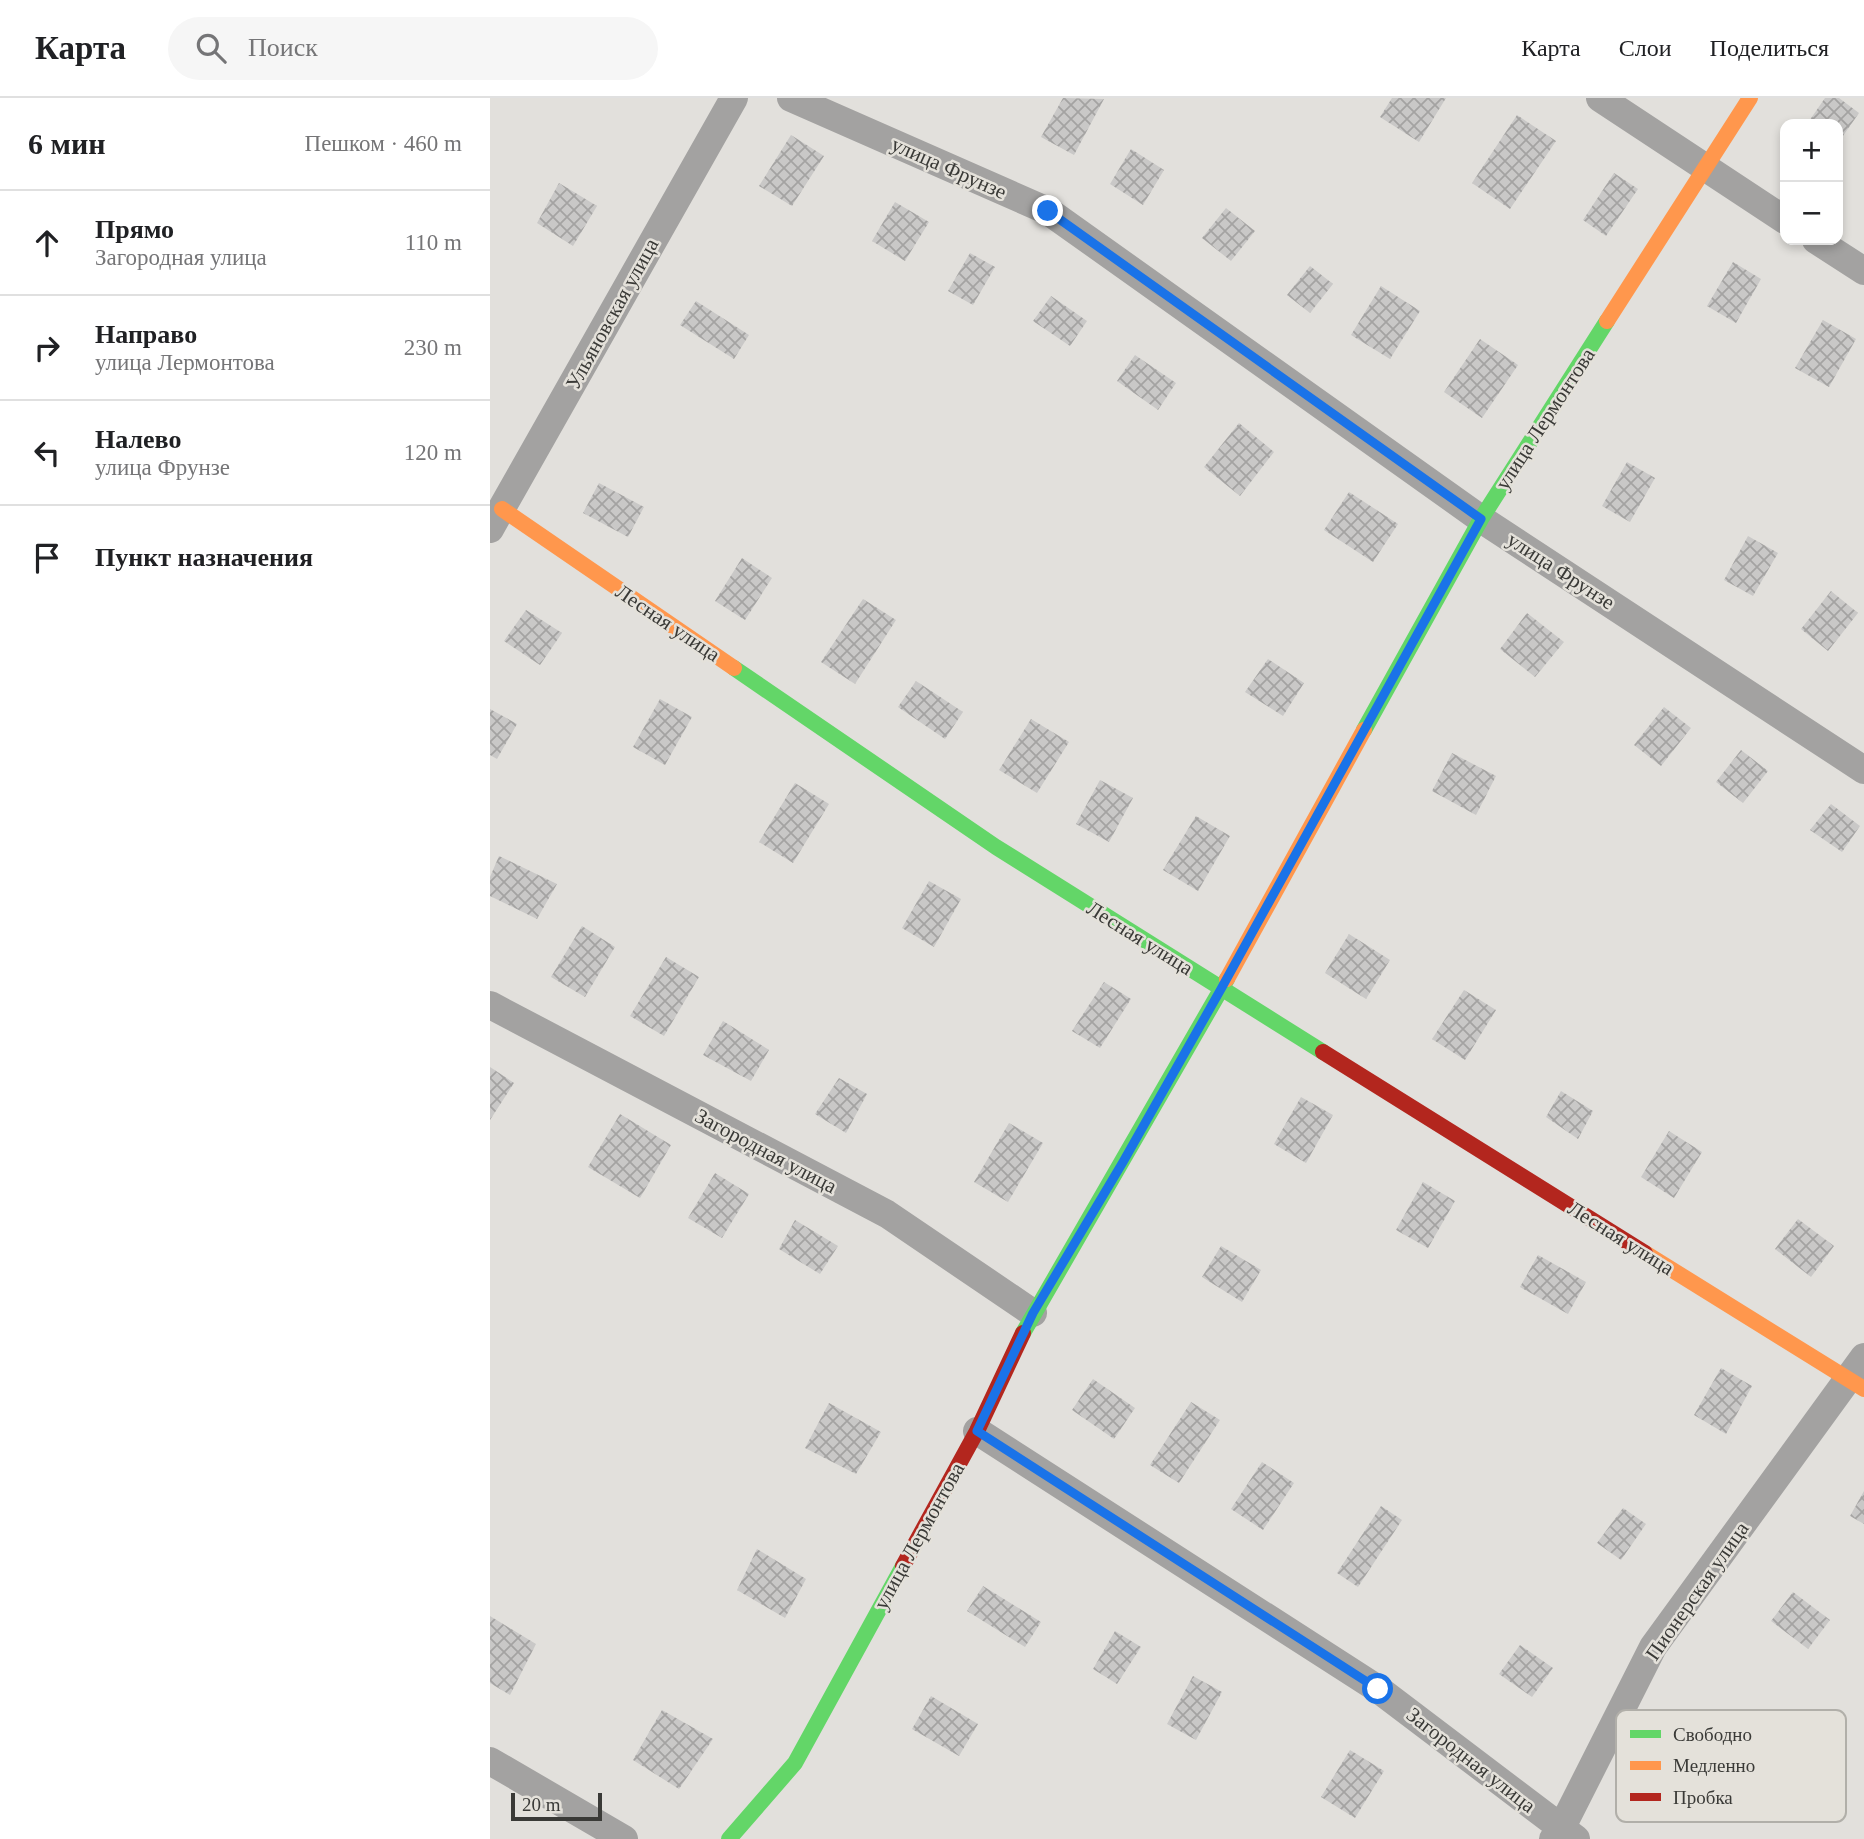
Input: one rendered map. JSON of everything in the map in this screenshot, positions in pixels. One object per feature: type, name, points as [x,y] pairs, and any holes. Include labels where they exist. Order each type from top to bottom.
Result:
[{"type":"street","name":"Ульяновская улица","points":[[496,519],[734,98]]},
{"type":"street","name":"улица Фрунзе","points":[[791,98],[1048,211],[1481,519],[1864,770]]},
{"type":"street","points":[[1600,98],[1780,217]]},
{"type":"street","name":"улица Лермонтова","points":[[729,1839],[795,1763],[977,1431],[1033,1313],[1221,989],[1481,519],[1750,98]]},
{"type":"street","points":[[1824,245],[1864,271]]},
{"type":"street","name":"Лесная улица","points":[[496,519],[996,847],[1221,989],[1859,1375]]},
{"type":"street","name":"Загородная улица","points":[[490,1005],[887,1214],[1033,1313]]},
{"type":"street","name":"Пионерская улица","points":[[1623,1710],[1653,1647],[1859,1375]]},
{"type":"street","name":"Загородная улица","points":[[977,1431],[1378,1689],[1564,1836]]},
{"type":"street","name":"Пионерская улица","points":[[1564,1836],[1616,1726]]},
{"type":"street","points":[[490,1761],[624,1839]]},
{"type":"building","points":[[1063,98],[1104,99],[1074,155],[1041,137]]},
{"type":"building","points":[[1392,98],[1446,98],[1419,142],[1380,117]]},
{"type":"building","points":[[1825,98],[1839,98],[1859,113],[1843,136],[1843,119],[1810,119]]},
{"type":"building","points":[[1517,115],[1556,141],[1510,209],[1472,183]]},
{"type":"building","points":[[791,135],[824,156],[792,206],[759,186]]},
{"type":"building","points":[[1131,149],[1164,170],[1143,205],[1110,184]]},
{"type":"building","points":[[1614,173],[1638,189],[1606,236],[1583,220]]},
{"type":"building","points":[[559,183],[597,206],[573,246],[537,223]]},
{"type":"building","points":[[895,202],[929,222],[905,261],[872,241]]},
{"type":"building","points":[[1226,208],[1255,231],[1231,261],[1202,238]]},
{"type":"building","points":[[970,253],[995,267],[973,305],[948,291]]},
{"type":"building","points":[[1733,262],[1761,279],[1736,323],[1707,306]]},
{"type":"building","points":[[1310,266],[1333,284],[1310,313],[1287,295]]},
{"type":"building","points":[[1381,286],[1420,311],[1390,359],[1351,335]]},
{"type":"building","points":[[1051,296],[1087,321],[1070,346],[1033,321]]},
{"type":"building","points":[[696,301],[749,335],[734,359],[680,325]]},
{"type":"building","points":[[1823,320],[1856,339],[1829,387],[1795,368]]},
{"type":"building","points":[[1480,339],[1518,365],[1482,418],[1444,392]]},
{"type":"building","points":[[1135,355],[1176,383],[1158,410],[1117,381]]},
{"type":"building","points":[[1239,423],[1274,452],[1240,496],[1204,467]]},
{"type":"building","points":[[1627,462],[1655,478],[1630,522],[1602,506]]},
{"type":"building","points":[[599,483],[644,507],[628,537],[583,513]]},
{"type":"building","points":[[1349,492],[1398,524],[1373,562],[1324,530]]},
{"type":"building","points":[[1748,536],[1778,553],[1753,596],[1724,580]]},
{"type":"building","points":[[742,558],[772,578],[745,620],[715,601]]},
{"type":"building","points":[[1831,591],[1858,613],[1828,651],[1801,629]]},
{"type":"building","points":[[863,599],[896,620],[855,684],[821,662]]},
{"type":"building","points":[[526,610],[562,633],[540,665],[504,641]]},
{"type":"building","points":[[1527,613],[1564,642],[1535,677],[1500,649]]},
{"type":"building","points":[[1268,659],[1304,683],[1283,716],[1245,692]]},
{"type":"building","points":[[916,681],[963,712],[945,739],[898,707]]},
{"type":"building","points":[[660,699],[692,717],[665,765],[633,747]]},
{"type":"building","points":[[1664,707],[1691,728],[1661,766],[1634,745]]},
{"type":"building","points":[[490,709],[517,724],[497,759],[490,755]]},
{"type":"building","points":[[1031,719],[1069,742],[1037,793],[999,770]]},
{"type":"building","points":[[1741,750],[1768,771],[1743,803],[1716,782]]},
{"type":"building","points":[[1452,753],[1496,776],[1476,815],[1432,791]]},
{"type":"building","points":[[1100,780],[1133,798],[1109,842],[1076,824]]},
{"type":"building","points":[[795,783],[829,804],[793,863],[759,842]]},
{"type":"building","points":[[1831,804],[1860,826],[1842,852],[1810,830]]},
{"type":"building","points":[[1196,816],[1230,836],[1198,891],[1163,870]]},
{"type":"building","points":[[499,856],[557,884],[537,919],[490,896],[490,877]]},
{"type":"building","points":[[929,881],[961,899],[934,947],[902,928]]},
{"type":"building","points":[[582,926],[615,947],[585,997],[551,977]]},
{"type":"building","points":[[1349,934],[1390,960],[1366,999],[1325,973]]},
{"type":"building","points":[[666,957],[699,977],[664,1036],[630,1016]]},
{"type":"building","points":[[1104,982],[1131,999],[1100,1048],[1072,1031]]},
{"type":"building","points":[[1464,990],[1496,1010],[1465,1060],[1432,1039]]},
{"type":"building","points":[[723,1021],[769,1050],[751,1081],[703,1055]]},
{"type":"building","points":[[490,1067],[514,1083],[490,1120]]},
{"type":"building","points":[[839,1078],[867,1094],[846,1133],[815,1114]]},
{"type":"building","points":[[1561,1091],[1593,1111],[1578,1139],[1546,1117]]},
{"type":"building","points":[[1301,1097],[1333,1115],[1306,1163],[1274,1144]]},
{"type":"building","points":[[620,1114],[671,1145],[640,1198],[588,1167]]},
{"type":"building","points":[[1009,1123],[1043,1143],[1008,1202],[974,1182]]},
{"type":"building","points":[[1669,1131],[1702,1152],[1674,1198],[1641,1177]]},
{"type":"building","points":[[715,1173],[749,1194],[722,1238],[688,1218]]},
{"type":"building","points":[[1423,1182],[1455,1201],[1428,1248],[1396,1230]]},
{"type":"building","points":[[1798,1219],[1834,1246],[1811,1277],[1775,1249]]},
{"type":"building","points":[[795,1220],[838,1246],[820,1274],[779,1249]]},
{"type":"building","points":[[1221,1246],[1261,1270],[1242,1302],[1202,1277]]},
{"type":"building","points":[[1538,1255],[1586,1282],[1568,1314],[1520,1287]]},
{"type":"building","points":[[1721,1368],[1752,1386],[1726,1434],[1694,1415]]},
{"type":"building","points":[[1093,1379],[1135,1408],[1114,1439],[1072,1410]]},
{"type":"building","points":[[1191,1402],[1220,1420],[1179,1483],[1150,1465]]},
{"type":"building","points":[[829,1403],[881,1432],[856,1474],[805,1448]]},
{"type":"building","points":[[1262,1462],[1294,1483],[1263,1530],[1231,1509]]},
{"type":"building","points":[[1864,1491],[1864,1524],[1850,1516]]},
{"type":"building","points":[[1381,1506],[1402,1520],[1358,1587],[1337,1573]]},
{"type":"building","points":[[1623,1508],[1646,1524],[1621,1560],[1597,1543]]},
{"type":"building","points":[[757,1549],[806,1579],[785,1618],[737,1590]]},
{"type":"building","points":[[983,1586],[1041,1622],[1025,1647],[967,1611]]},
{"type":"building","points":[[1793,1592],[1830,1620],[1808,1649],[1771,1621]]},
{"type":"building","points":[[490,1616],[536,1644],[510,1695],[490,1683]]},
{"type":"building","points":[[1115,1631],[1141,1647],[1117,1684],[1093,1669]]},
{"type":"building","points":[[1520,1645],[1553,1668],[1532,1697],[1499,1674]]},
{"type":"building","points":[[1193,1676],[1222,1692],[1196,1740],[1167,1724]]},
{"type":"building","points":[[931,1696],[978,1724],[959,1756],[912,1729]]},
{"type":"building","points":[[662,1710],[713,1739],[679,1789],[633,1760]]},
{"type":"building","points":[[1350,1750],[1384,1771],[1355,1818],[1321,1797]]},
{"type":"traffic: fast","points":[[1364,730],[1481,519],[1607,321]]},
{"type":"traffic: fast","points":[[734,668],[996,847],[1323,1052]]},
{"type":"traffic: fast","points":[[1023,1333],[1227,979]]},
{"type":"traffic: fast","points":[[729,1839],[795,1763],[903,1566]]},
{"type":"traffic: slow","points":[[1607,321],[1750,98]]},
{"type":"traffic: slow","points":[[502,509],[734,668]]},
{"type":"traffic: slow","points":[[1227,979],[1364,730]]},
{"type":"traffic: slow","points":[[1645,1253],[1864,1389]]},
{"type":"traffic: jam","points":[[1323,1052],[1645,1253]]},
{"type":"traffic: jam","points":[[903,1566],[977,1431],[1023,1333]]},
{"type":"route","points":[[1048,211],[1481,519],[1221,989],[1033,1313],[977,1431],[1378,1689]]}]
